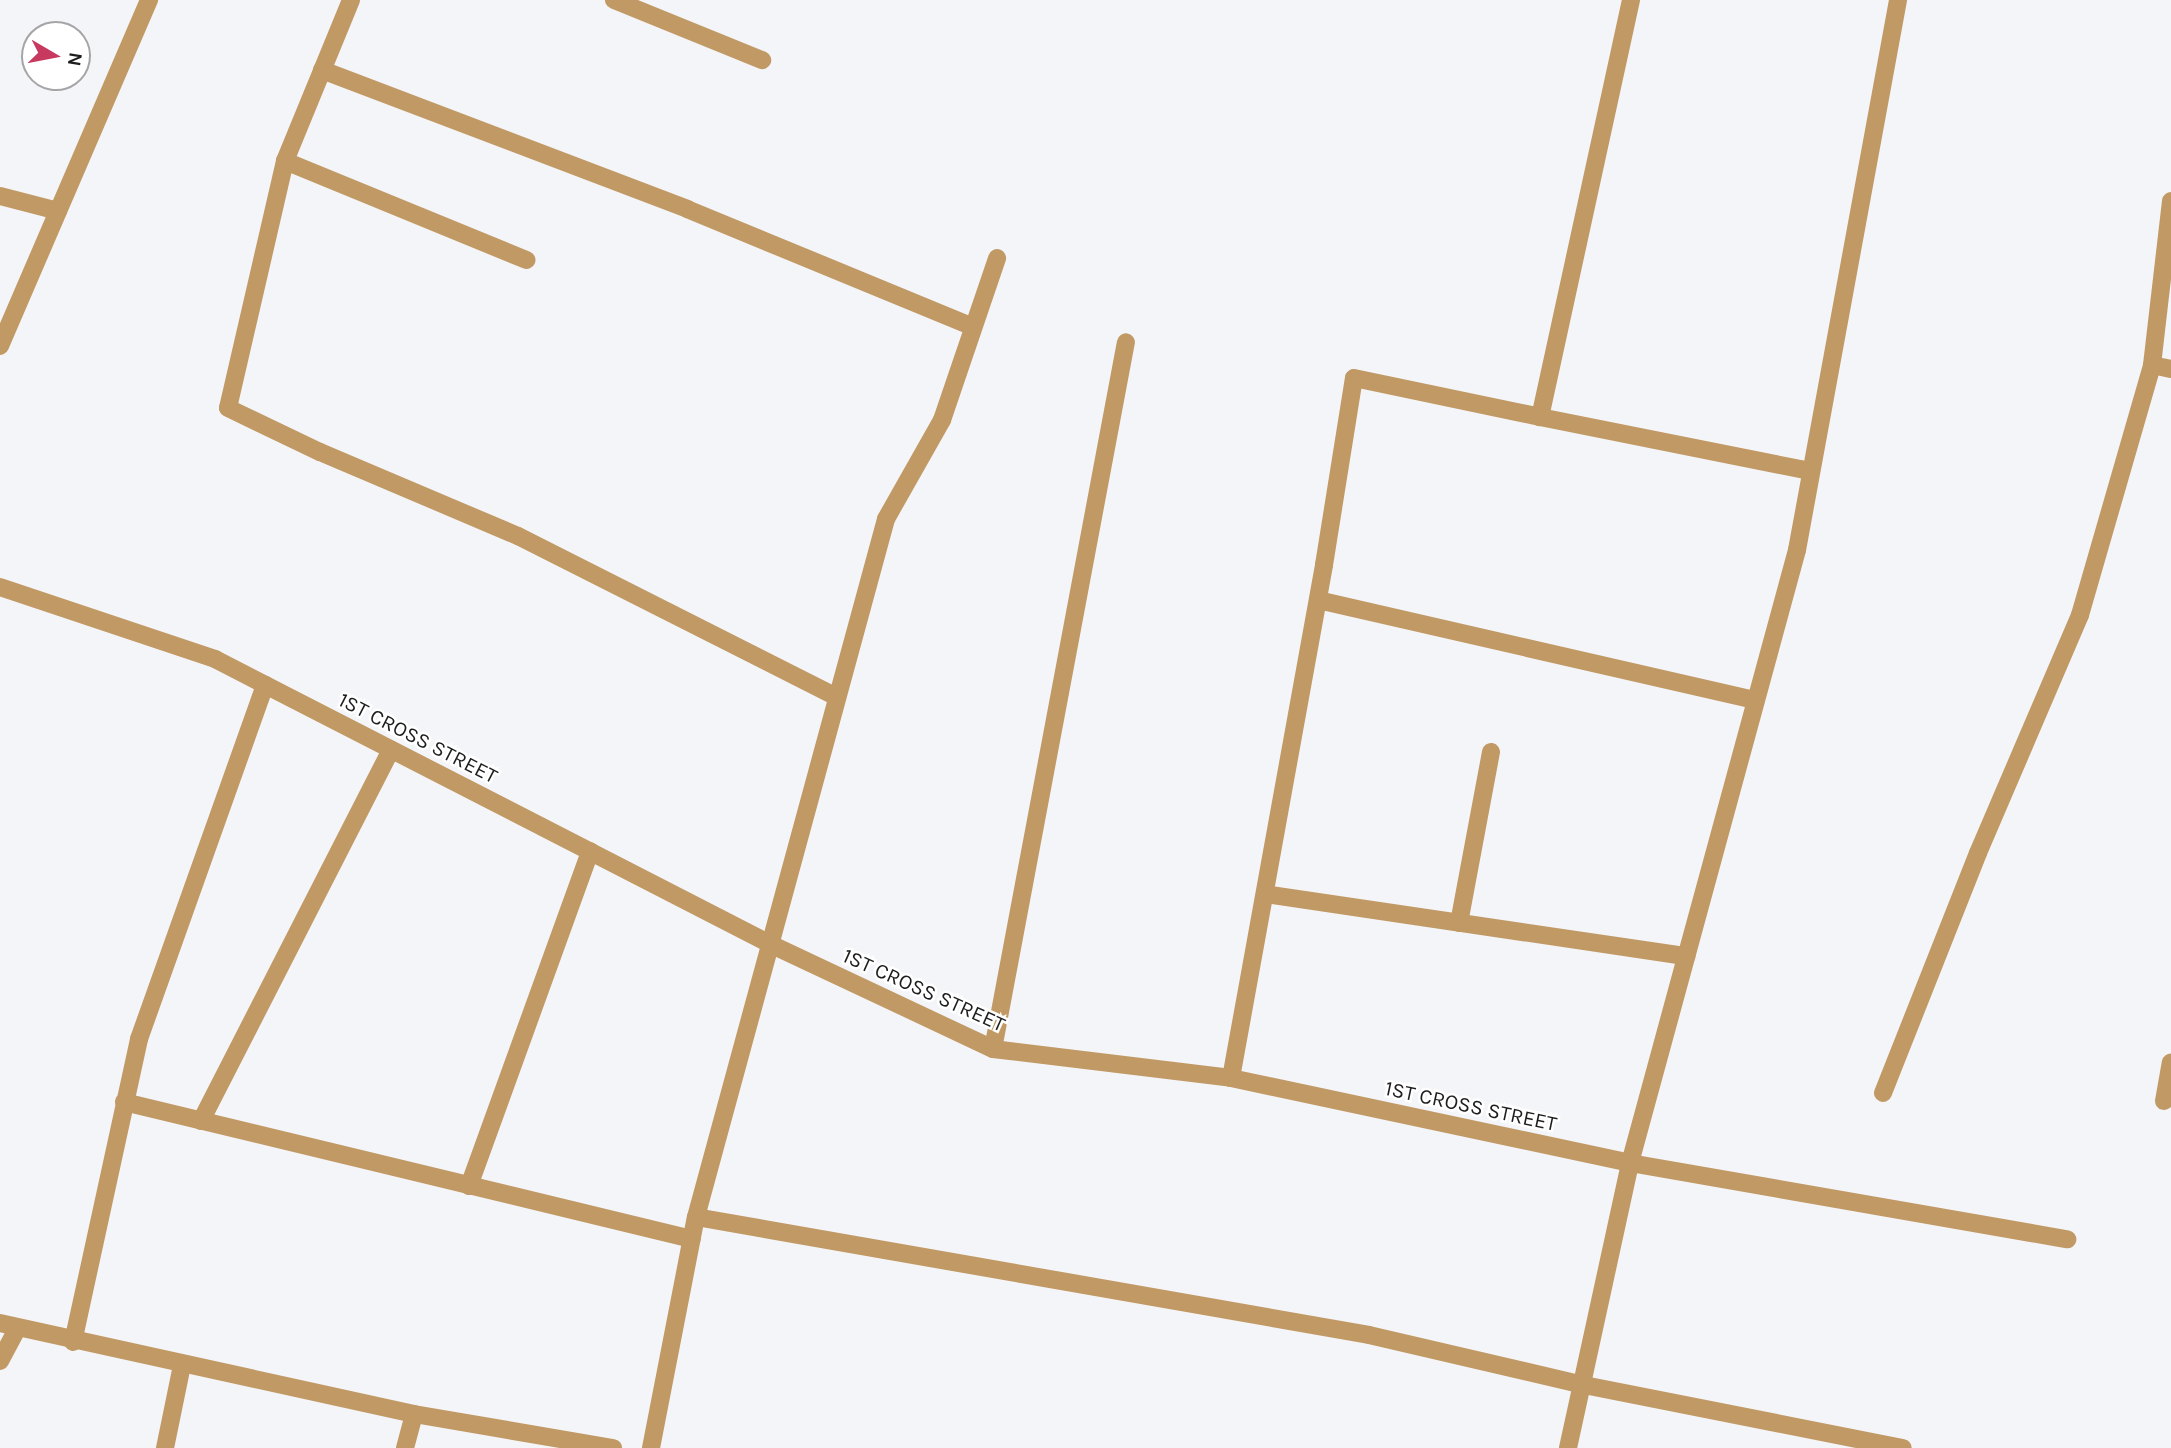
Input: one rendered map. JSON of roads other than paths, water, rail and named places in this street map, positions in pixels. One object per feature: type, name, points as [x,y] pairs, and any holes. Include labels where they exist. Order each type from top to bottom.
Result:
[{"type":"street","points":[[0,346],[149,0]]},
{"type":"street","points":[[351,0],[285,161],[228,408],[320,452],[518,536],[837,697]]},
{"type":"street","points":[[614,0],[762,60]]},
{"type":"street","points":[[1540,417],[1631,0]]},
{"type":"street","points":[[1568,1448],[1579,1384],[1630,1163],[1797,550],[1898,0]]},
{"type":"street","points":[[323,69],[687,209],[974,327]]},
{"type":"street","points":[[285,161],[526,260]]},
{"type":"street","points":[[0,196],[58,211]]},
{"type":"street","points":[[1883,1093],[1978,853],[2080,615],[2152,365],[2171,201]]},
{"type":"street","points":[[651,1448],[696,1217],[886,519],[942,420],[997,258]]},
{"type":"street","points":[[993,1049],[1126,342]]},
{"type":"street","points":[[2152,365],[2171,369]]},
{"type":"street","points":[[1231,1078],[1318,600],[1354,378],[1810,471]]},
{"type":"street","name":"1ST CROSS STREET","points":[[0,587],[215,659],[769,944],[993,1049],[1231,1078],[1630,1163],[2067,1239]]},
{"type":"street","points":[[1318,600],[1756,700]]},
{"type":"street","points":[[73,1342],[139,1040],[265,685]]},
{"type":"street","points":[[201,1121],[391,750]]},
{"type":"street","points":[[1460,923],[1491,752]]},
{"type":"street","points":[[469,1186],[590,851]]},
{"type":"street","points":[[1265,894],[1686,956]]},
{"type":"street","points":[[2164,1101],[2171,1063]]},
{"type":"street","points":[[124,1102],[692,1239]]},
{"type":"street","points":[[696,1217],[1369,1335],[1579,1384],[1903,1448]]},
{"type":"street","points":[[0,1361],[9,1326],[414,1414],[613,1448]]},
{"type":"street","points":[[165,1448],[182,1365]]},
{"type":"street","points":[[405,1448],[414,1414]]}]
